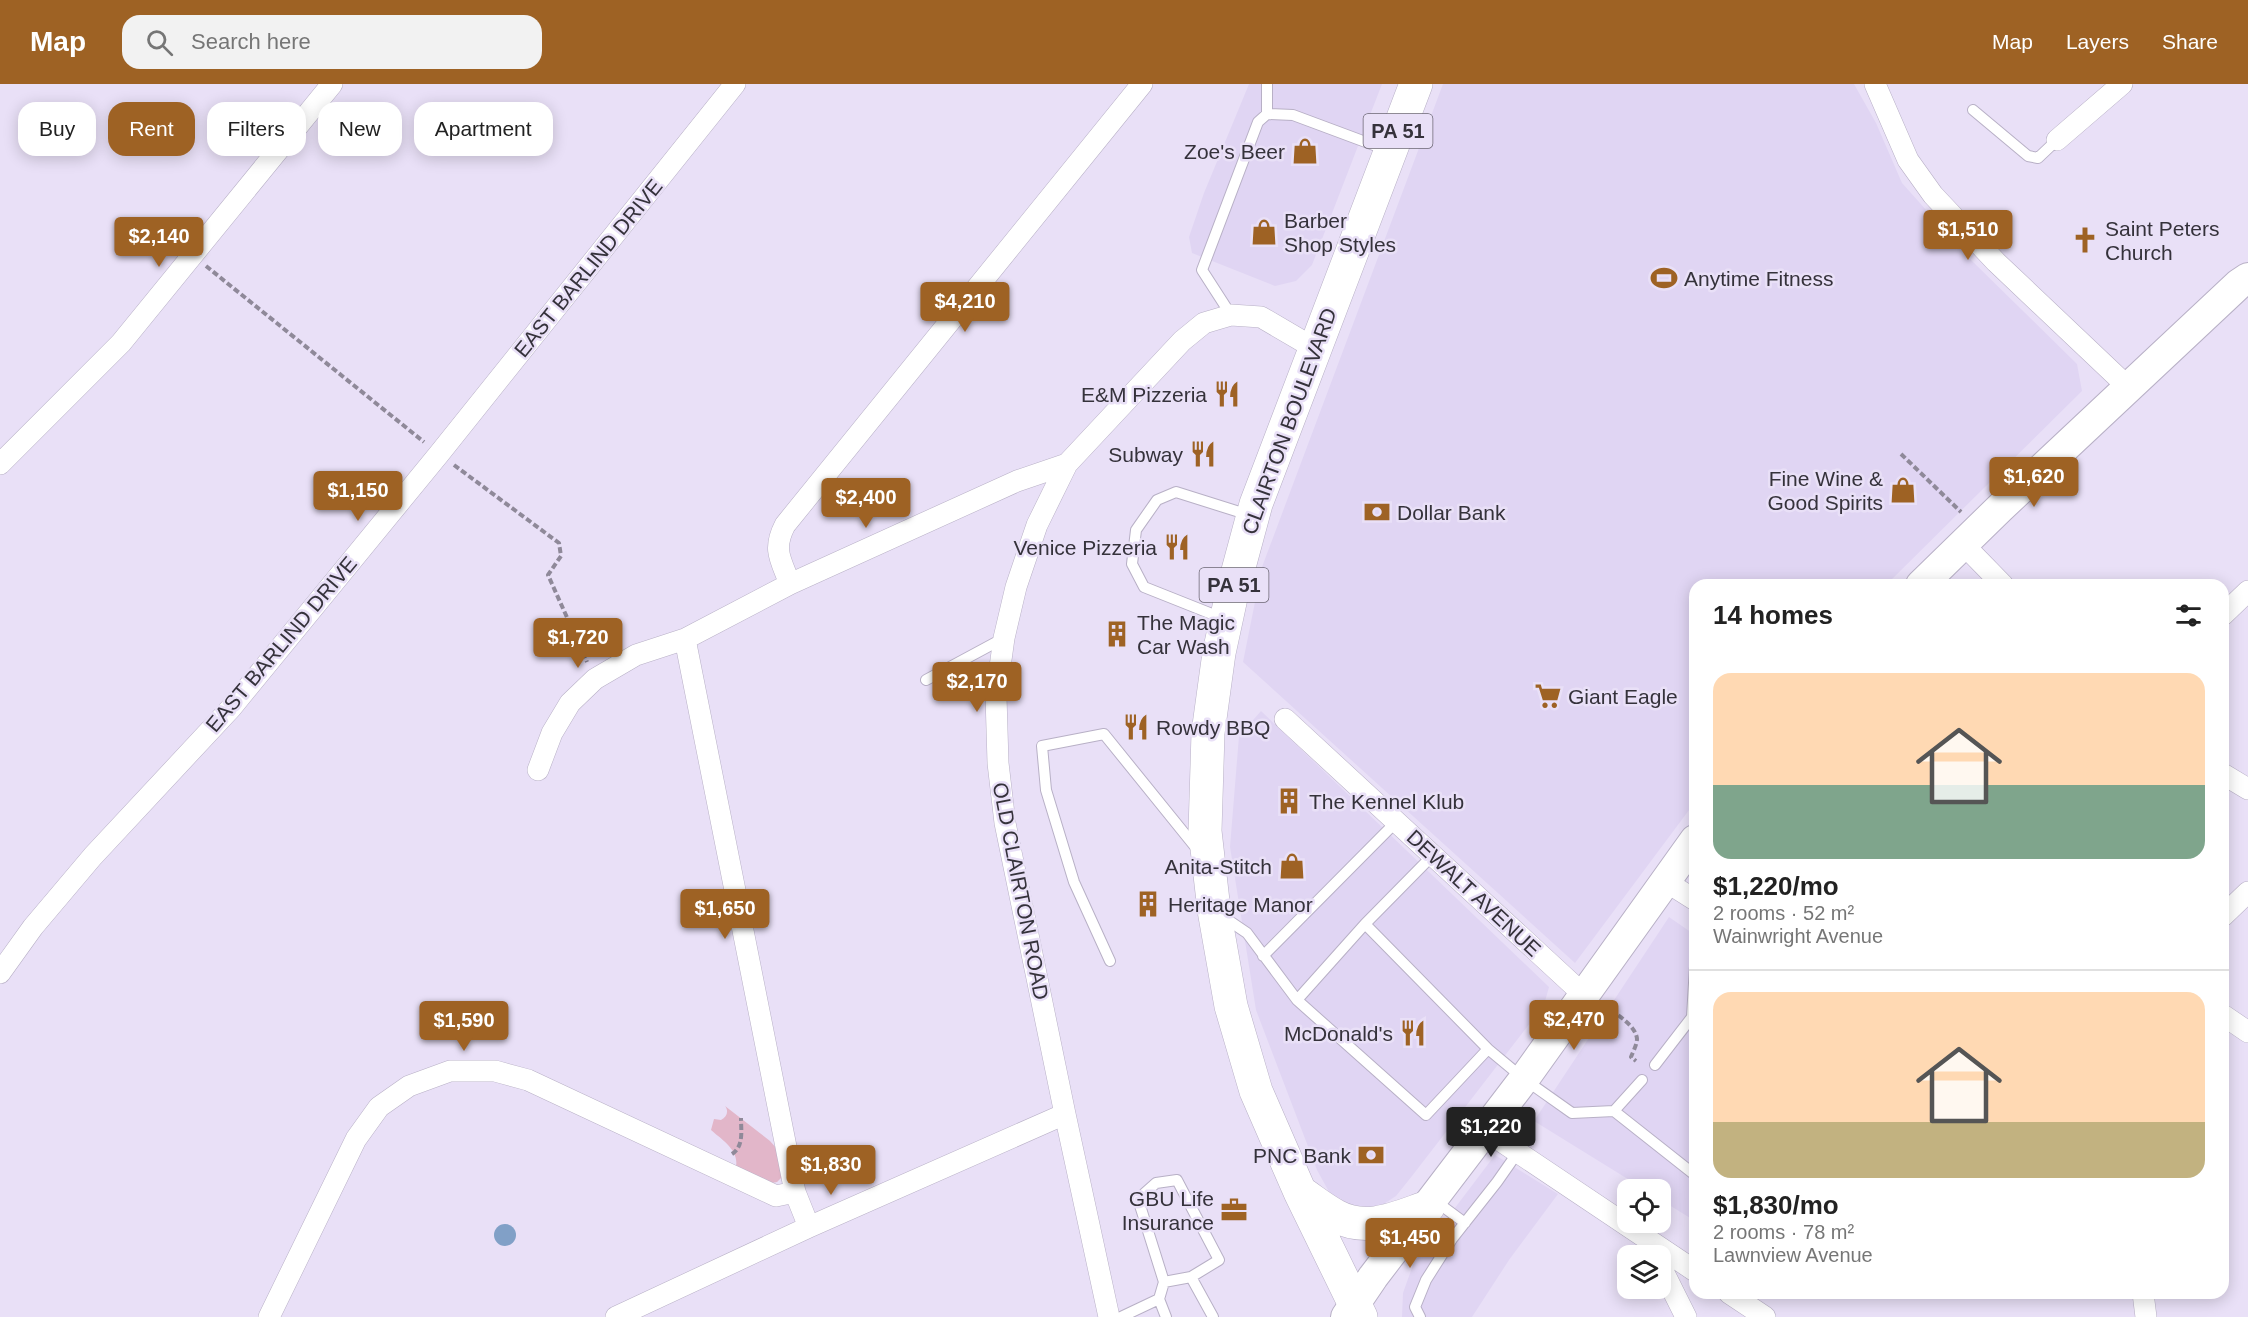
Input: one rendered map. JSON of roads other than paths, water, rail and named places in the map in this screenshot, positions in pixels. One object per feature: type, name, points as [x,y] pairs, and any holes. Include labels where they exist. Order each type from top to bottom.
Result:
[{"type":"highway","name":"CLAIRTON BOULEVARD","points":[[1354,1313],[1256,1091],[1231,1006],[1214,910],[1205,831],[1208,733],[1219,653],[1252,516],[1416,84]]},
{"type":"highway","points":[[1300,1192],[1338,1217],[1366,1225],[1381,1223],[1430,1203]]},
{"type":"main road","points":[[1927,579],[2248,278]]},
{"type":"main road","points":[[1354,1313],[1430,1203],[1524,1079],[1689,848]]},
{"type":"street","points":[[0,464],[122,343],[332,84]]},
{"type":"street","name":"EAST BARLIND DRIVE","points":[[0,973],[33,927],[93,856],[231,708],[439,454],[735,84]]},
{"type":"street","points":[[790,584],[779,554],[778,540],[785,525],[1142,84]]},
{"type":"street","points":[[1875,84],[1908,160],[1933,195],[1996,262],[2129,388]]},
{"type":"street","points":[[2057,140],[2122,84]]},
{"type":"street","name":"OLD CLAIRTON ROAD","points":[[1109,1317],[1005,823],[998,763],[996,696],[1004,638],[1016,587],[1037,525],[1067,464],[1182,341],[1204,324],[1231,315],[1261,317],[1314,348]]},
{"type":"street","points":[[538,770],[552,733],[570,703],[595,679],[636,655],[685,639],[790,584],[1017,481],[1067,464]]},
{"type":"street","points":[[1971,537],[1999,579]]},
{"type":"street","points":[[2229,609],[2248,591]]},
{"type":"street","points":[[685,639],[795,1192],[809,1227]]},
{"type":"street","name":"DEWALT AVENUE","points":[[1285,719],[1584,995]]},
{"type":"street","points":[[2229,778],[2248,789]]},
{"type":"street","points":[[1665,881],[1689,896]]},
{"type":"street","points":[[2229,910],[2248,892]]},
{"type":"street","points":[[2229,1019],[2248,1032]]},
{"type":"street","points":[[269,1317],[356,1138],[379,1107],[409,1086],[450,1071],[495,1071],[528,1080],[776,1196],[795,1192]]},
{"type":"street","points":[[616,1317],[809,1227],[1065,1114]]},
{"type":"street","points":[[1486,1131],[1648,1245]]},
{"type":"street","points":[[1671,1258],[1689,1268]]},
{"type":"street","points":[[1671,1287],[1686,1317]]},
{"type":"street","points":[[1738,1299],[1765,1317]]},
{"type":"street","points":[[2144,1299],[2146,1317]]},
{"type":"lane","points":[[1267,84],[1267,114]]},
{"type":"lane","points":[[1973,110],[2028,156],[2038,158],[2057,140]]},
{"type":"lane","points":[[1231,315],[1202,270],[1258,122],[1267,114],[1293,115],[1390,151]]},
{"type":"lane","points":[[1226,619],[1144,587],[1132,564],[1136,530],[1157,500],[1176,492],[1252,516]]},
{"type":"lane","points":[[926,680],[1004,638]]},
{"type":"lane","points":[[1110,961],[1074,882],[1046,790],[1042,746],[1104,734],[1208,863]]},
{"type":"lane","points":[[1263,956],[1396,822]]},
{"type":"lane","points":[[1297,1000],[1365,924],[1433,855]]},
{"type":"lane","points":[[1214,910],[1247,933],[1297,1000],[1426,1115],[1488,1048]]},
{"type":"lane","points":[[1365,924],[1488,1048],[1524,1079],[1572,1113],[1614,1111],[1689,1170]]},
{"type":"lane","points":[[1655,1065],[1689,1024]]},
{"type":"lane","points":[[1614,1111],[1642,1080]]},
{"type":"lane","points":[[1420,1317],[1415,1307],[1426,1280],[1518,1152]]},
{"type":"lane","points":[[1164,1282],[1191,1278],[1219,1260],[1177,1180],[1156,1183],[1138,1199],[1164,1282],[1159,1299],[1166,1317]]},
{"type":"lane","points":[[1430,1203],[1465,1223]]},
{"type":"lane","points":[[1191,1278],[1213,1317]]},
{"type":"lane","points":[[1121,1317],[1159,1299]]},
{"type":"water","points":[[505,1224],[513,1227],[516,1235],[513,1243],[505,1246],[497,1243],[494,1235],[497,1227]]},
{"type":"place","name":"Zoe's Beer","points":[[1305,151]]},
{"type":"place","name":"Barber Shop Styles","points":[[1264,232]]},
{"type":"place","name":"Saint Peters Church","points":[[2085,240]]},
{"type":"place","name":"Anytime Fitness","points":[[1664,278]]},
{"type":"place","name":"E&M Pizzeria","points":[[1227,394]]},
{"type":"place","name":"Subway","points":[[1203,454]]},
{"type":"place","name":"Fine Wine & Good Spirits","points":[[1903,490]]},
{"type":"place","name":"Dollar Bank","points":[[1377,512]]},
{"type":"place","name":"Venice Pizzeria","points":[[1177,547]]},
{"type":"place","name":"The Magic Car Wash","points":[[1117,634]]},
{"type":"place","name":"Giant Eagle","points":[[1548,696]]},
{"type":"place","name":"Rowdy BBQ","points":[[1136,727]]},
{"type":"place","name":"The Kennel Klub","points":[[1289,801]]},
{"type":"place","name":"Anita-Stitch","points":[[1292,866]]},
{"type":"place","name":"Heritage Manor","points":[[1148,904]]},
{"type":"place","name":"McDonald's","points":[[1413,1033]]},
{"type":"place","name":"PNC Bank","points":[[1371,1155]]},
{"type":"place","name":"GBU Life Insurance","points":[[1234,1210]]}]
